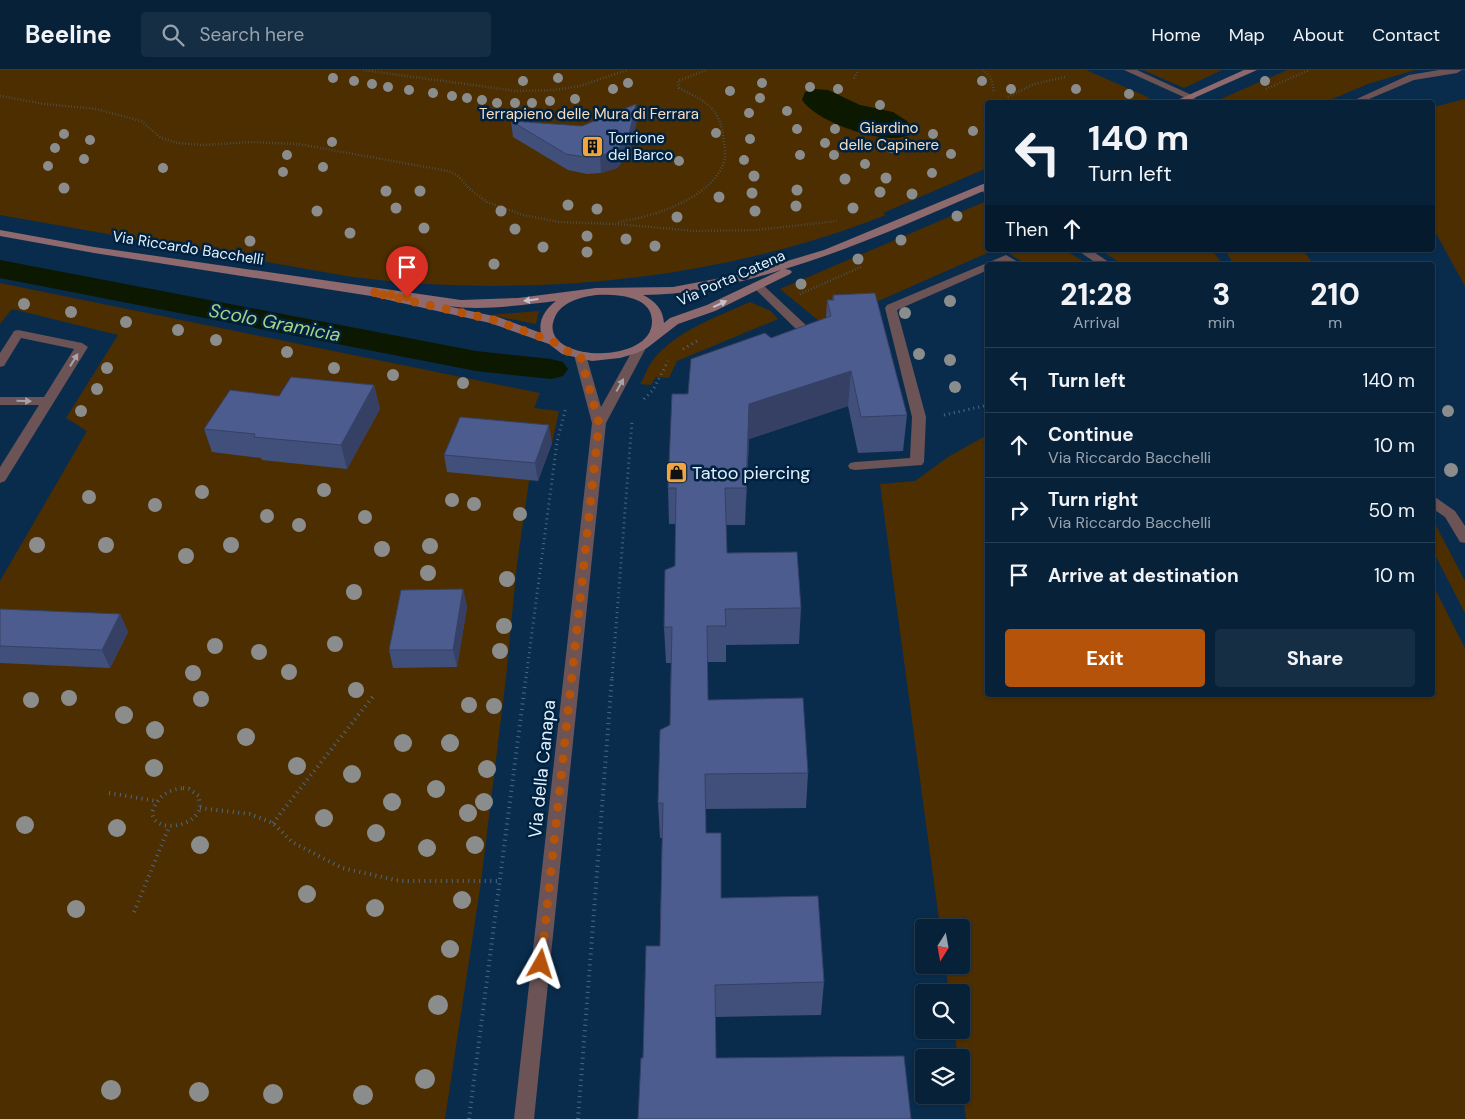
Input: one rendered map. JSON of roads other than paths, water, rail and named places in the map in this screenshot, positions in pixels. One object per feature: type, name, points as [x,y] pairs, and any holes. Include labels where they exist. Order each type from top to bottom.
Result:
[{"type":"main road","points":[[1183,100],[1252,70]]},
{"type":"main road","name":"Via Porta Catena","points":[[646,343],[674,321],[711,308],[828,252],[985,189]]},
{"type":"main road","name":"Via Riccardo Bacchelli","points":[[0,233],[94,250],[461,304],[518,302],[580,294]]},
{"type":"main road","name":"Via Porta Catena","points":[[616,291],[673,291],[749,276],[828,252]]},
{"type":"main road","points":[[616,291],[642,298],[657,313],[660,322],[657,331],[646,343],[612,356],[580,355],[569,352],[552,341],[546,333],[548,315],[566,299],[580,294],[616,291]]},
{"type":"main road","name":"Via Riccardo Bacchelli","points":[[371,292],[494,320],[552,341]]},
{"type":"street","points":[[1129,70],[1191,97]]},
{"type":"street","points":[[1360,100],[1412,77],[1457,70]]},
{"type":"street","points":[[1086,252],[1102,262]]},
{"type":"street","points":[[998,262],[1006,258],[1012,262]]},
{"type":"street","points":[[855,466],[917,462],[919,417],[891,308],[985,268]]},
{"type":"street","points":[[758,286],[805,331],[779,341]]},
{"type":"street","points":[[0,363],[18,334],[82,347],[0,478]]},
{"type":"street","name":"Via della Canapa","points":[[599,423],[646,343]]},
{"type":"street","name":"Via della Canapa","points":[[524,1119],[599,423],[580,355]]},
{"type":"street","points":[[0,400],[47,401]]},
{"type":"street","points":[[1435,502],[1450,514],[1465,538]]},
{"type":"waterway","name":"Scolo Gramicia","points":[[0,269],[476,361],[551,369]]},
{"type":"place","name":"Torrione del Barco","points":[[592,147]]},
{"type":"place","name":"Tatoo piercing","points":[[676,473]]},
{"type":"park label","name":"Terrapieno delle Mura di Ferrara","points":[[589,114]]},
{"type":"park label","name":"Giardino delle Capinere","points":[[889,136]]}]
